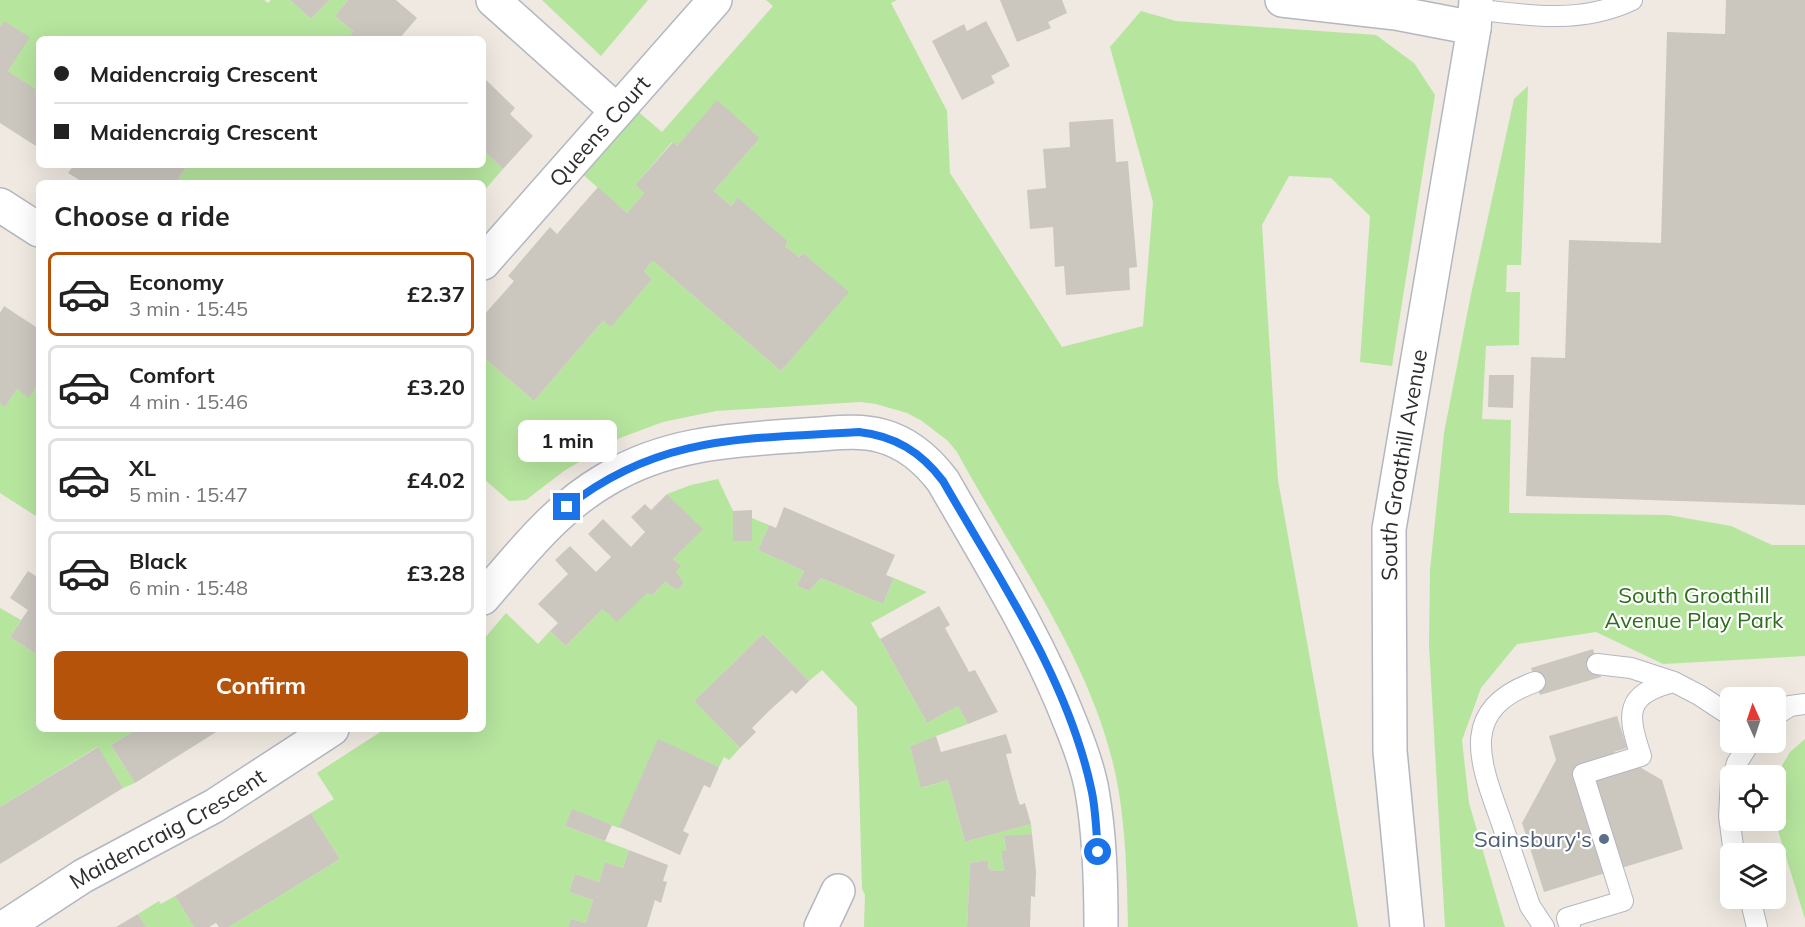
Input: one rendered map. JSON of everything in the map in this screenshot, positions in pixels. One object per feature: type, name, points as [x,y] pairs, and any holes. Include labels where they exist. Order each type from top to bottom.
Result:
[{"type":"street","points":[[493,0],[617,111]]},
{"type":"street","name":"Queens Court","points":[[486,260],[715,0]]},
{"type":"street","points":[[1282,0],[1396,12],[1475,12]]},
{"type":"street","name":"South Groathill Avenue","points":[[1407,927],[1390,751],[1389,529],[1475,12]]},
{"type":"street","points":[[0,205],[36,228]]},
{"type":"street","points":[[486,595],[552,519],[606,479],[652,457],[720,441],[859,432],[884,436],[907,446],[927,462],[943,481],[1032,636],[1059,693],[1081,751],[1092,790],[1101,872],[1101,927]]},
{"type":"street","name":"Maidencraig Crescent","points":[[5,927],[82,876],[214,806],[327,732]]},
{"type":"street","points":[[821,927],[838,891]]},
{"type":"lane","points":[[1475,12],[1565,18],[1598,13],[1632,0]]},
{"type":"lane","points":[[1597,664],[1630,668],[1674,682],[1720,709]]},
{"type":"lane","points":[[1535,682],[1518,688],[1502,699],[1490,713],[1480,737],[1481,764],[1530,906],[1544,927]]},
{"type":"lane","points":[[1570,927],[1567,918],[1623,901],[1583,774],[1641,756],[1630,722],[1632,712],[1645,693],[1674,682]]},
{"type":"lane","points":[[1786,709],[1805,704]]},
{"type":"lane","points":[[1753,909],[1757,927]]},
{"type":"green space","points":[[0,0],[264,0],[268,3],[271,0],[290,0],[311,19],[329,0],[348,0],[335,16],[353,31],[350,36],[36,36],[36,89],[8,71],[29,37],[4,21],[0,26]]},
{"type":"green space","points":[[542,0],[648,0],[601,56]]},
{"type":"green space","points":[[766,0],[897,0],[891,3],[947,111],[950,173],[1062,347],[1143,326],[1153,202],[1110,47],[1141,11],[1176,21],[1376,35],[1414,63],[1435,95],[1392,366],[1360,362],[1370,216],[1331,178],[1289,176],[1262,225],[1278,480],[1358,927],[1128,927],[1127,874],[1121,804],[1107,742],[1092,699],[1051,614],[957,452],[948,441],[922,421],[907,413],[860,402],[716,411],[663,422],[620,438],[564,471],[526,500],[509,501],[486,481],[486,360],[534,401],[603,321],[611,326],[652,279],[644,271],[653,261],[781,371],[848,292],[803,253],[799,257],[785,246],[788,241],[738,199],[731,206],[714,191],[760,138],[717,101],[677,146],[672,142],[635,185],[644,193],[627,213],[581,173],[635,109],[662,132],[773,6]]},
{"type":"green space","name":"South Groathill Avenue Play Park","points":[[1528,86],[1521,265],[1507,265],[1506,292],[1520,292],[1519,345],[1486,346],[1482,419],[1511,420],[1509,513],[1668,515],[1731,526],[1772,545],[1805,545],[1805,656],[1663,664],[1596,632],[1517,644],[1481,688],[1462,740],[1469,803],[1505,927],[1445,927],[1429,645],[1430,570],[1444,433],[1470,299],[1514,99]]},
{"type":"green space","points":[[486,153],[503,169],[486,189],[486,180],[178,180],[185,168],[486,168]]},
{"type":"green space","points":[[36,386],[36,516],[0,493],[0,404],[5,407],[17,389],[29,397]]},
{"type":"green space","points":[[718,479],[733,511],[733,541],[752,518],[769,525],[758,550],[804,571],[797,586],[809,591],[821,578],[883,604],[894,578],[927,592],[871,623],[927,723],[958,706],[968,724],[910,746],[922,788],[948,780],[965,842],[1031,824],[1032,834],[1004,837],[1006,851],[1001,852],[1004,871],[989,870],[988,860],[970,863],[967,927],[864,927],[865,895],[862,889],[857,707],[822,670],[809,681],[763,634],[694,701],[740,748],[729,760],[724,757],[719,767],[658,740],[619,828],[572,810],[565,826],[629,850],[623,868],[605,862],[599,882],[575,874],[569,892],[593,900],[586,923],[571,919],[568,927],[229,927],[340,859],[311,813],[334,799],[317,773],[380,732],[486,732],[486,636],[506,613],[538,644],[550,631],[566,646],[603,609],[647,593],[651,596],[665,582],[677,590],[684,583],[676,571],[680,566],[673,559],[702,529],[667,494],[691,485]]},
{"type":"green space","points":[[0,608],[21,620],[10,637],[36,654],[36,732],[132,732],[111,745],[135,783],[123,788],[97,747],[0,807]]},
{"type":"green space","points":[[1805,739],[1805,919],[1786,857],[1786,843],[1782,843],[1778,831],[1786,831],[1786,765],[1782,765],[1790,752]]},
{"type":"green space","points":[[175,896],[194,927],[146,927],[138,914],[159,901],[161,904]]},
{"type":"building","points":[[290,0],[329,0],[311,19]]},
{"type":"building","points":[[348,0],[396,0],[417,18],[402,36],[350,36],[353,31],[335,16]]},
{"type":"building","points":[[1000,0],[1062,0],[1067,13],[1048,22],[1051,28],[1017,42]]},
{"type":"building","points":[[1726,0],[1805,0],[1805,505],[1526,496],[1531,357],[1565,358],[1569,240],[1661,243],[1667,32],[1725,34]]},
{"type":"building","points":[[4,21],[30,37],[8,71],[36,89],[36,146],[0,123],[0,26]]},
{"type":"building","points":[[986,21],[1010,66],[991,76],[995,83],[962,100],[932,41],[964,24],[967,31]]},
{"type":"building","points":[[486,80],[515,108],[510,114],[533,136],[503,169],[486,153]]},
{"type":"building","points":[[717,100],[760,138],[714,191],[731,206],[738,198],[788,241],[785,246],[799,257],[803,253],[849,292],[781,371],[653,261],[644,271],[652,279],[611,327],[603,321],[534,401],[486,360],[486,313],[514,281],[508,276],[550,227],[557,234],[598,187],[627,213],[644,193],[635,185],[673,142],[677,146]]},
{"type":"building","points":[[1113,119],[1116,162],[1128,161],[1137,267],[1129,268],[1130,290],[1066,295],[1064,266],[1055,267],[1053,227],[1030,229],[1027,190],[1046,188],[1043,149],[1070,147],[1069,122]]},
{"type":"building","points":[[72,168],[185,168],[178,180],[79,180],[68,173]]},
{"type":"building","points":[[4,306],[36,327],[36,387],[29,398],[17,389],[5,407],[0,404],[0,313]]},
{"type":"building","points":[[1489,375],[1514,375],[1513,408],[1488,407]]},
{"type":"building","points":[[667,494],[703,529],[673,559],[681,566],[676,571],[684,583],[677,590],[665,582],[651,596],[647,593],[617,622],[603,609],[566,646],[550,631],[558,623],[538,604],[568,574],[555,560],[570,546],[596,572],[611,557],[588,534],[603,519],[631,547],[645,532],[631,517],[645,504],[651,510]]},
{"type":"building","points":[[784,507],[895,555],[886,575],[894,578],[883,604],[821,578],[809,591],[797,586],[804,571],[758,550],[769,525],[776,528]]},
{"type":"building","points":[[752,510],[752,541],[733,541],[733,511]]},
{"type":"building","points":[[28,571],[36,576],[36,654],[10,637],[28,610],[10,598]]},
{"type":"building","points":[[939,606],[950,625],[945,628],[969,672],[975,670],[998,712],[968,724],[958,706],[927,723],[880,639]]},
{"type":"building","points":[[763,634],[809,681],[796,694],[792,690],[769,711],[752,728],[756,732],[740,748],[694,701]]},
{"type":"building","points":[[1593,649],[1601,677],[1540,695],[1531,668]]},
{"type":"building","points":[[1617,716],[1627,748],[1614,752],[1662,780],[1683,849],[1544,892],[1522,823],[1556,760],[1549,736]]},
{"type":"building","points":[[132,732],[216,732],[135,783],[111,745]]},
{"type":"building","points":[[1006,734],[1012,753],[1006,754],[1018,800],[1020,805],[1025,803],[1031,824],[965,842],[948,780],[921,788],[910,746],[936,736],[941,752]]},
{"type":"building","points":[[658,739],[719,767],[710,788],[704,785],[683,831],[689,834],[680,855],[619,827]]},
{"type":"building","points":[[98,747],[123,788],[0,864],[0,807]]},
{"type":"building","points":[[572,809],[612,825],[605,841],[565,826]]},
{"type":"building","points":[[311,813],[340,859],[229,927],[219,927],[216,923],[209,927],[194,927],[175,896]]},
{"type":"building","points":[[1032,834],[1036,872],[1035,897],[1031,896],[1030,927],[967,927],[970,863],[988,860],[989,870],[1004,871],[1001,851],[1006,851],[1004,836]]},
{"type":"building","points":[[629,850],[668,865],[663,881],[667,882],[661,903],[655,900],[647,927],[568,927],[571,919],[586,923],[593,900],[569,892],[575,874],[599,882],[605,862],[623,868]]},
{"type":"building","points":[[138,914],[146,927],[116,927],[121,924]]},
{"type":"place","name":"Sainsbury's","points":[[1604,839]]},
{"type":"route","points":[[567,507],[606,479],[632,465],[695,445],[720,441],[859,432],[884,436],[907,446],[927,462],[943,481],[1032,636],[1059,693],[1081,751],[1092,790],[1098,852]]}]
